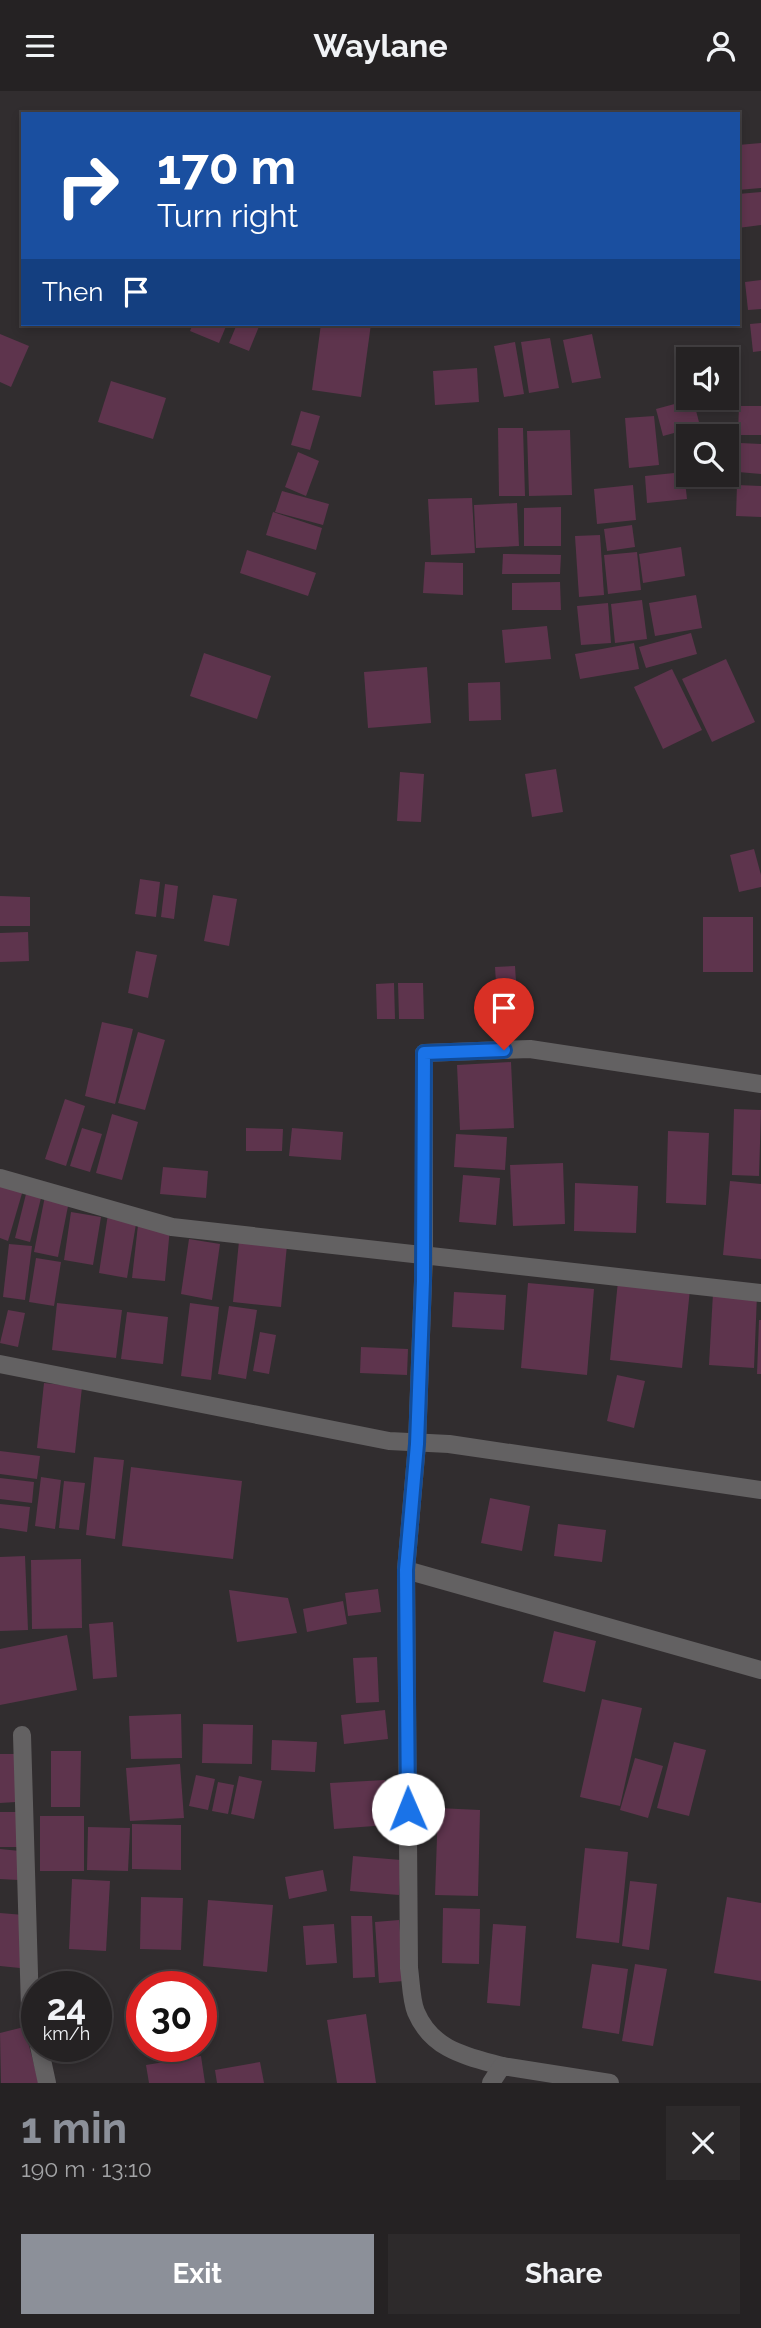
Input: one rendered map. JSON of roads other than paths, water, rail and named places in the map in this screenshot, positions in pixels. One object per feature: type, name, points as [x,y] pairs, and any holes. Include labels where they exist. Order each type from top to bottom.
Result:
[{"type":"street","points":[[610,2083],[502,2066],[460,2054],[435,2041],[416,2011],[409,1968],[406,1570],[417,1444],[424,1254],[424,1053],[530,1049],[761,1084]]},
{"type":"street","points":[[0,1178],[172,1227],[761,1293]]},
{"type":"street","points":[[0,1364],[389,1441],[449,1444],[761,1490]]},
{"type":"street","points":[[406,1570],[761,1670]]},
{"type":"street","points":[[22,1735],[29,1971]]},
{"type":"street","points":[[42,2062],[47,2083]]},
{"type":"street","points":[[491,2083],[502,2066]]}]
